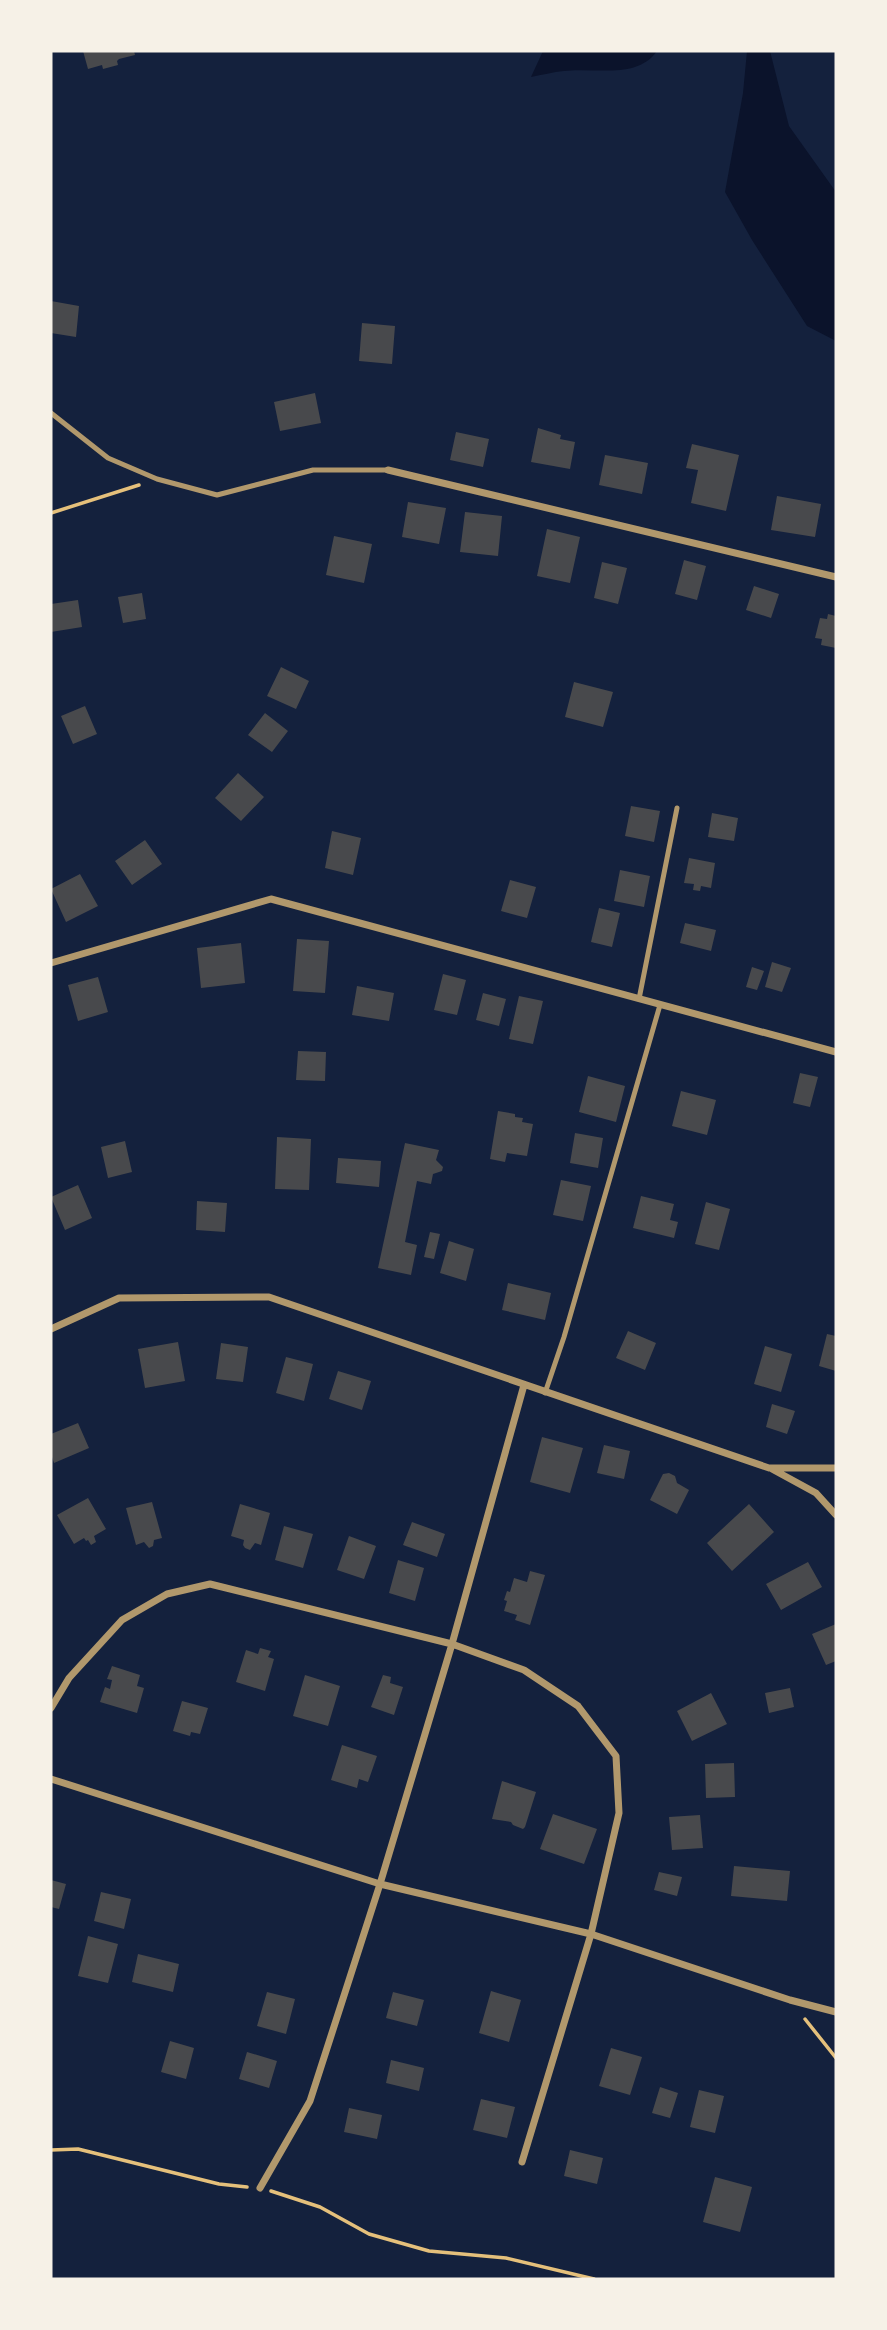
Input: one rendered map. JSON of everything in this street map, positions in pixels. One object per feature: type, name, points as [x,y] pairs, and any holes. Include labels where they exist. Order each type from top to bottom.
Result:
[{"type":"street","points":[[388,470],[836,577]]},
{"type":"street","points":[[51,963],[271,899],[836,1052]]},
{"type":"street","points":[[51,1329],[119,1298],[269,1297],[769,1468],[816,1493],[836,1515]]},
{"type":"street","points":[[260,2188],[310,2101],[380,1884],[452,1644],[524,1385]]},
{"type":"street","points":[[769,1468],[836,1468]]},
{"type":"street","points":[[51,1708],[69,1678],[122,1620],[167,1594],[210,1584],[452,1644],[524,1670],[578,1706],[616,1756],[619,1813],[590,1934],[522,2162]]},
{"type":"street","points":[[51,1779],[380,1884],[590,1934],[790,2000],[836,2012]]},
{"type":"lane","points":[[51,413],[108,458],[157,479],[217,495],[313,470],[388,470]]},
{"type":"lane","points":[[639,999],[677,808]]},
{"type":"lane","points":[[545,1393],[564,1337],[660,1005]]},
{"type":"path","points":[[51,513],[157,479]]},
{"type":"path","points":[[790,2000],[836,2059]]},
{"type":"path","points":[[51,2150],[78,2149],[219,2184],[260,2188],[320,2207],[369,2234],[429,2251],[506,2258],[594,2279]]},
{"type":"water","points":[[543,51],[657,51],[638,66],[627,69],[564,71],[531,77]]},
{"type":"water","points":[[747,51],[770,51],[789,126],[836,192],[836,341],[807,326],[725,192],[743,93]]},
{"type":"building","points":[[83,51],[134,51],[135,55],[119,59],[118,65],[103,69],[102,65],[88,69]]},
{"type":"building","points":[[51,301],[79,306],[76,337],[51,333]]},
{"type":"building","points":[[362,323],[395,326],[392,364],[359,361]]},
{"type":"building","points":[[315,393],[321,423],[280,431],[274,402]]},
{"type":"building","points":[[538,428],[561,435],[560,439],[575,442],[570,469],[531,462]]},
{"type":"building","points":[[456,432],[489,439],[483,467],[450,460]]},
{"type":"building","points":[[692,444],[739,455],[726,511],[691,503],[698,470],[686,468]]},
{"type":"building","points":[[605,455],[648,463],[642,494],[599,485]]},
{"type":"building","points":[[777,496],[821,504],[815,537],[771,530]]},
{"type":"building","points":[[408,502],[446,508],[439,544],[402,537]]},
{"type":"building","points":[[465,512],[502,516],[498,556],[460,552]]},
{"type":"building","points":[[547,529],[580,537],[570,583],[537,576]]},
{"type":"building","points":[[334,536],[372,544],[364,583],[326,575]]},
{"type":"building","points":[[684,560],[706,566],[697,600],[675,594]]},
{"type":"building","points":[[602,562],[627,568],[618,604],[594,598]]},
{"type":"building","points":[[754,586],[779,594],[771,618],[746,610]]},
{"type":"building","points":[[142,593],[146,619],[123,623],[118,597]]},
{"type":"building","points":[[78,600],[82,627],[51,632],[51,604]]},
{"type":"building","points":[[828,614],[836,616],[836,648],[821,645],[822,639],[815,638],[820,618],[827,619]]},
{"type":"building","points":[[281,667],[309,681],[296,709],[267,696]]},
{"type":"building","points":[[574,682],[613,692],[603,727],[565,717]]},
{"type":"building","points":[[85,706],[97,734],[73,744],[61,716]]},
{"type":"building","points":[[265,713],[288,731],[272,752],[248,735]]},
{"type":"building","points":[[238,773],[264,797],[241,821],[215,798]]},
{"type":"building","points":[[631,806],[660,811],[654,842],[625,836]]},
{"type":"building","points":[[712,813],[738,818],[734,841],[708,837]]},
{"type":"building","points":[[332,831],[361,838],[353,875],[325,868]]},
{"type":"building","points":[[145,840],[162,864],[132,885],[115,861]]},
{"type":"building","points":[[689,858],[715,863],[711,888],[701,886],[700,891],[693,890],[694,884],[684,883]]},
{"type":"building","points":[[620,870],[650,876],[644,907],[614,901]]},
{"type":"building","points":[[80,874],[98,906],[66,922],[51,889]]},
{"type":"building","points":[[510,880],[536,887],[527,918],[501,911]]},
{"type":"building","points":[[599,908],[620,913],[612,947],[591,942]]},
{"type":"building","points":[[685,923],[716,930],[711,951],[680,943]]},
{"type":"building","points":[[297,939],[329,941],[325,993],[293,991]]},
{"type":"building","points":[[241,943],[245,983],[201,988],[197,948]]},
{"type":"building","points":[[772,962],[791,968],[782,992],[765,987]]},
{"type":"building","points":[[752,967],[764,971],[757,990],[746,987]]},
{"type":"building","points":[[443,974],[466,980],[457,1015],[434,1010]]},
{"type":"building","points":[[98,977],[108,1012],[78,1021],[68,985]]},
{"type":"building","points":[[357,986],[394,993],[389,1021],[352,1015]]},
{"type":"building","points":[[483,993],[506,999],[499,1026],[476,1020]]},
{"type":"building","points":[[519,996],[543,1001],[533,1044],[509,1039]]},
{"type":"building","points":[[298,1051],[326,1052],[325,1081],[296,1080]]},
{"type":"building","points":[[800,1073],[818,1077],[810,1107],[793,1103]]},
{"type":"building","points":[[588,1076],[625,1086],[616,1122],[579,1112]]},
{"type":"building","points":[[681,1091],[716,1100],[707,1135],[672,1126]]},
{"type":"building","points":[[498,1111],[515,1114],[515,1117],[523,1118],[522,1122],[533,1124],[527,1156],[507,1153],[505,1162],[490,1159]]},
{"type":"building","points":[[575,1133],[603,1138],[598,1168],[570,1163]]},
{"type":"building","points":[[277,1137],[311,1139],[309,1190],[275,1189]]},
{"type":"building","points":[[125,1141],[132,1172],[108,1178],[101,1147]]},
{"type":"building","points":[[405,1143],[439,1150],[436,1160],[443,1167],[442,1171],[433,1174],[431,1184],[417,1181],[405,1242],[417,1245],[411,1275],[378,1268]]},
{"type":"building","points":[[338,1158],[381,1161],[379,1187],[336,1183]]},
{"type":"building","points":[[561,1180],[591,1186],[583,1221],[553,1215]]},
{"type":"building","points":[[78,1185],[92,1218],[65,1230],[51,1197]]},
{"type":"building","points":[[641,1196],[674,1204],[670,1220],[678,1222],[674,1238],[633,1228]]},
{"type":"building","points":[[197,1201],[227,1203],[225,1232],[196,1230]]},
{"type":"building","points":[[706,1202],[730,1209],[719,1250],[695,1244]]},
{"type":"building","points":[[430,1232],[440,1234],[434,1259],[424,1257]]},
{"type":"building","points":[[449,1241],[474,1249],[466,1281],[440,1273]]},
{"type":"building","points":[[508,1283],[551,1293],[545,1320],[502,1310]]},
{"type":"building","points":[[628,1331],[656,1343],[645,1370],[616,1358]]},
{"type":"building","points":[[827,1334],[836,1336],[836,1371],[819,1366]]},
{"type":"building","points":[[178,1342],[185,1381],[145,1388],[138,1349]]},
{"type":"building","points":[[221,1343],[248,1347],[243,1382],[216,1379]]},
{"type":"building","points":[[765,1346],[792,1354],[781,1392],[754,1384]]},
{"type":"building","points":[[286,1357],[313,1364],[304,1401],[276,1393]]},
{"type":"building","points":[[338,1371],[371,1381],[362,1410],[329,1399]]},
{"type":"building","points":[[772,1404],[795,1411],[787,1434],[766,1427]]},
{"type":"building","points":[[78,1423],[89,1448],[54,1463],[51,1434]]},
{"type":"building","points":[[542,1437],[583,1448],[570,1493],[530,1482]]},
{"type":"building","points":[[604,1445],[630,1451],[624,1479],[597,1473]]},
{"type":"building","points":[[663,1474],[675,1476],[677,1483],[689,1490],[677,1514],[650,1500]]},
{"type":"building","points":[[88,1498],[106,1529],[94,1536],[96,1542],[91,1545],[84,1538],[74,1544],[57,1515]]},
{"type":"building","points":[[152,1502],[162,1538],[154,1540],[153,1546],[149,1548],[144,1542],[136,1545],[126,1508]]},
{"type":"building","points":[[240,1504],[270,1513],[261,1545],[255,1543],[250,1550],[243,1545],[244,1540],[231,1536]]},
{"type":"building","points":[[749,1504],[774,1532],[732,1571],[707,1543]]},
{"type":"building","points":[[412,1522],[445,1534],[437,1557],[403,1545]]},
{"type":"building","points":[[284,1526],[313,1534],[303,1568],[275,1560]]},
{"type":"building","points":[[349,1536],[376,1546],[364,1579],[337,1570]]},
{"type":"building","points":[[398,1560],[424,1568],[415,1601],[389,1593]]},
{"type":"building","points":[[808,1562],[822,1587],[781,1610],[766,1584]]},
{"type":"building","points":[[530,1571],[545,1575],[530,1625],[515,1620],[517,1615],[504,1611],[507,1601],[504,1600],[507,1591],[510,1592],[514,1578],[527,1582]]},
{"type":"building","points":[[836,1624],[836,1661],[826,1665],[812,1634]]},
{"type":"building","points":[[260,1648],[271,1651],[268,1657],[274,1659],[265,1691],[236,1682],[246,1650],[258,1654]]},
{"type":"building","points":[[112,1666],[140,1675],[137,1686],[144,1688],[137,1713],[100,1702],[105,1687],[110,1689],[112,1680],[107,1679]]},
{"type":"building","points":[[305,1675],[340,1686],[328,1726],[293,1716]]},
{"type":"building","points":[[383,1675],[391,1677],[390,1683],[403,1687],[394,1715],[371,1707]]},
{"type":"building","points":[[790,1688],[794,1707],[769,1713],[765,1693]]},
{"type":"building","points":[[711,1693],[727,1724],[692,1741],[677,1711]]},
{"type":"building","points":[[182,1701],[208,1708],[200,1734],[191,1732],[190,1736],[173,1731]]},
{"type":"building","points":[[342,1745],[377,1756],[368,1782],[359,1779],[357,1788],[331,1780]]},
{"type":"building","points":[[734,1763],[735,1797],[706,1798],[705,1764]]},
{"type":"building","points":[[502,1781],[536,1792],[523,1829],[511,1822],[492,1819]]},
{"type":"building","points":[[553,1814],[597,1829],[584,1864],[540,1849]]},
{"type":"building","points":[[700,1815],[703,1848],[672,1850],[669,1817]]},
{"type":"building","points":[[734,1866],[790,1871],[787,1901],[731,1896]]},
{"type":"building","points":[[659,1872],[682,1877],[677,1896],[654,1890]]},
{"type":"building","points":[[51,1880],[66,1884],[59,1909],[51,1907]]},
{"type":"building","points":[[101,1892],[131,1899],[124,1929],[94,1921]]},
{"type":"building","points":[[88,1936],[118,1944],[108,1983],[78,1976]]},
{"type":"building","points":[[138,1954],[179,1964],[173,1992],[132,1982]]},
{"type":"building","points":[[491,1991],[521,2000],[509,2042],[479,2033]]},
{"type":"building","points":[[267,1992],[295,1999],[286,2034],[257,2026]]},
{"type":"building","points":[[393,1992],[424,2000],[417,2026],[386,2018]]},
{"type":"building","points":[[170,2041],[194,2048],[186,2079],[161,2072]]},
{"type":"building","points":[[611,2048],[642,2057],[630,2095],[599,2086]]},
{"type":"building","points":[[247,2052],[277,2061],[269,2088],[239,2079]]},
{"type":"building","points":[[391,2060],[424,2068],[419,2091],[386,2083]]},
{"type":"building","points":[[660,2087],[678,2093],[670,2118],[652,2113]]},
{"type":"building","points":[[699,2090],[724,2096],[715,2133],[690,2127]]},
{"type":"building","points":[[481,2099],[515,2107],[507,2138],[473,2130]]},
{"type":"building","points":[[349,2108],[382,2115],[377,2139],[344,2132]]},
{"type":"building","points":[[570,2150],[603,2158],[597,2184],[564,2176]]},
{"type":"building","points":[[715,2177],[752,2187],[740,2232],[703,2222]]}]
